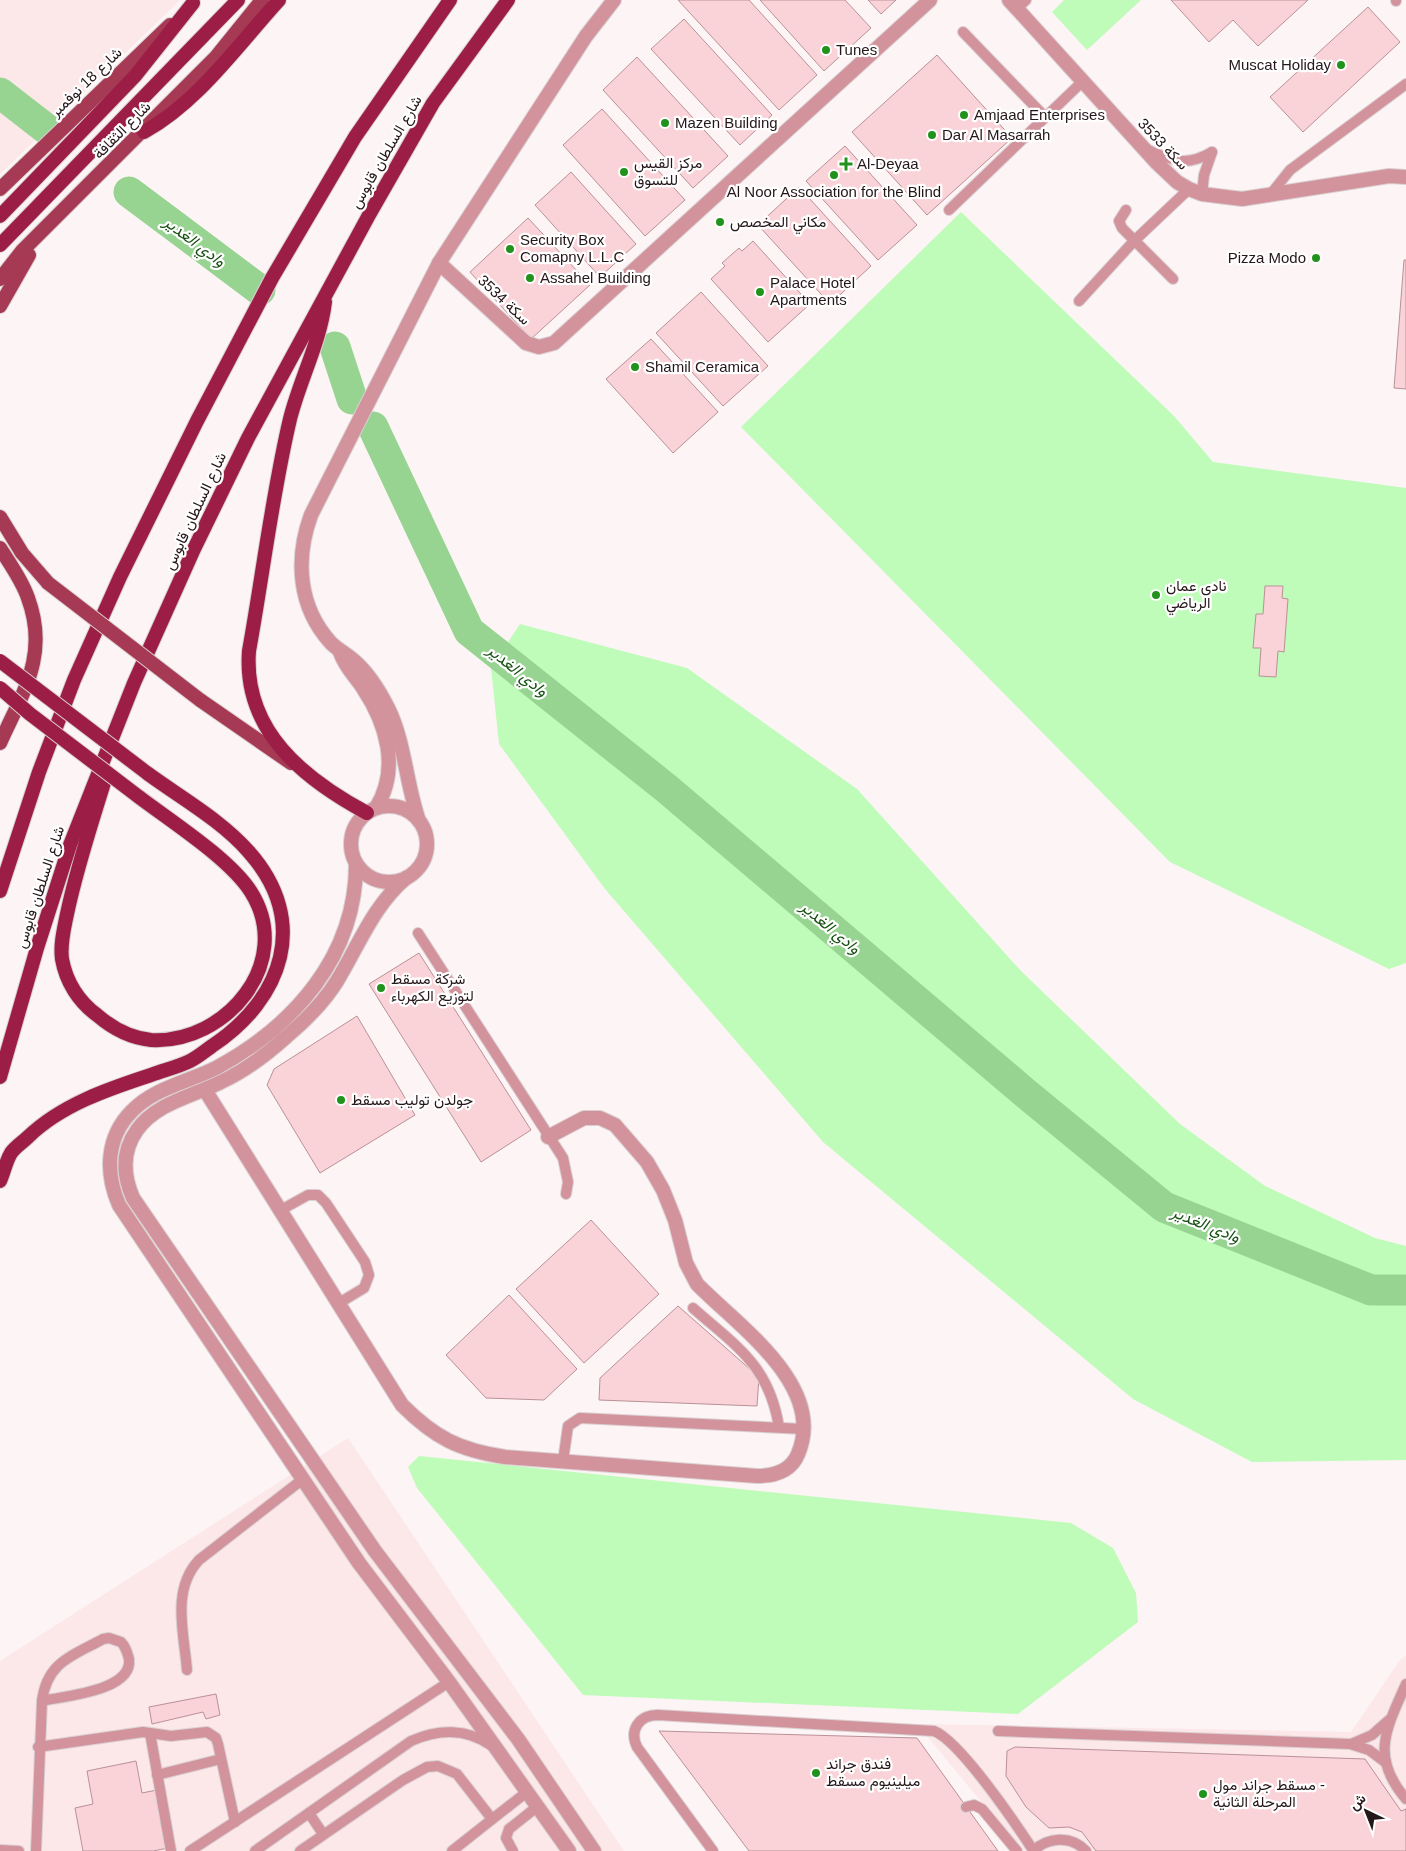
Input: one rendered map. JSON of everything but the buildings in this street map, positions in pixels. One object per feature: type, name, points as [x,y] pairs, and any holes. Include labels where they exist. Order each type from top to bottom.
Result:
[{"type":"highway","points":[[193,49],[198,33],[228,0]]},
{"type":"highway","points":[[0,245],[193,49],[238,0]]},
{"type":"highway","points":[[144,132],[188,101],[279,0]]},
{"type":"highway","name":"شارع السلطان قابوس","points":[[0,891],[39,772],[74,680],[120,577],[197,421],[272,278],[350,146],[450,0]]},
{"type":"highway","name":"شارع السلطان قابوس","points":[[0,1077],[36,948],[70,845],[134,683],[194,549],[248,438],[326,292],[433,103],[508,0]]},
{"type":"highway","points":[[0,216],[135,76],[194,1]]},
{"type":"highway","points":[[326,292],[320,328],[300,381],[283,449],[248,664],[251,690],[263,721],[274,739],[302,771],[336,796],[372,811]]},
{"type":"highway","points":[[0,661],[147,773],[226,830],[248,851],[267,876],[281,914],[284,940],[277,971],[257,1008],[228,1036],[190,1061],[127,1083],[70,1107],[38,1127],[12,1152],[0,1181]]},
{"type":"highway","points":[[0,688],[30,714],[139,798],[238,874],[252,893],[264,923],[266,946],[258,972],[244,999],[222,1017],[197,1031],[174,1037],[150,1040],[124,1033],[106,1023],[84,1006],[68,980],[62,958],[62,938],[71,896],[134,683]]},
{"type":"highway","points":[[0,701],[30,714]]},
{"type":"main road","name":"شارع الثقافة","points":[[0,279],[22,251],[144,132],[216,58],[262,0]]},
{"type":"main road","name":"شارع 18 نوفمبر","points":[[0,189],[194,1]]},
{"type":"main road","points":[[0,306],[32,250],[70,205]]},
{"type":"main road","points":[[0,517],[22,553],[48,583],[200,700],[302,771]]},
{"type":"main road","points":[[0,548],[28,597],[33,615],[36,642],[34,669],[0,743]]},
{"type":"street","points":[[372,811],[385,792],[389,774],[386,738],[370,698],[346,666],[340,652],[315,621],[304,593],[300,562],[304,538],[311,516],[439,262],[586,36],[614,0]]},
{"type":"street","name":"سكة 3534","points":[[439,262],[526,343],[540,347],[554,342],[930,0]]},
{"type":"street","name":"سكة 3533","points":[[1017,3],[1083,81],[1144,148],[1177,182],[1189,189],[1202,194],[1242,199],[1389,176],[1406,177]]},
{"type":"street","points":[[340,652],[354,660],[369,678],[388,708],[401,744],[407,781],[426,838],[424,857],[420,866],[380,905],[336,982],[305,1020],[255,1062],[205,1090],[161,1108],[147,1118],[136,1130],[127,1151],[126,1175],[133,1198],[375,1551],[518,1739],[594,1851]]},
{"type":"street","points":[[406,878],[397,882],[378,881],[361,871],[356,864],[350,846],[351,836],[360,819],[372,811],[385,806],[404,809],[419,821]]},
{"type":"street","points":[[356,864],[354,897],[347,929],[332,960],[309,992],[277,1025],[239,1054],[216,1067],[154,1094],[127,1116],[116,1134],[110,1162],[113,1191],[119,1206],[364,1570],[449,1682],[569,1851]]},
{"type":"street","points":[[205,1090],[402,1405],[423,1426],[448,1442],[476,1453],[768,1476],[789,1467],[796,1458],[804,1429],[804,1412],[799,1396],[779,1367],[697,1284],[690,1274],[675,1220],[663,1190],[646,1162],[615,1125],[600,1118],[584,1118],[548,1137]]},
{"type":"lane","points":[[963,32],[1045,117]]},
{"type":"lane","points":[[949,210],[1083,81]]},
{"type":"lane","points":[[1270,195],[1290,170],[1406,84]]},
{"type":"lane","points":[[1144,148],[1180,161],[1196,161],[1212,152],[1204,175],[1202,194]]},
{"type":"lane","points":[[1079,302],[1134,240],[1189,189]]},
{"type":"lane","points":[[1126,210],[1122,215],[1120,225],[1173,279]]},
{"type":"lane","points":[[418,933],[563,1158],[567,1169],[568,1182],[566,1194]]},
{"type":"lane","points":[[281,1210],[308,1194],[318,1195],[323,1198],[365,1262],[369,1275],[368,1282],[358,1292],[339,1303]]},
{"type":"lane","points":[[693,1308],[757,1368],[766,1382],[771,1395],[779,1427]]},
{"type":"lane","points":[[563,1461],[568,1426],[580,1418],[804,1429]]},
{"type":"lane","points":[[187,1670],[181,1605],[187,1576],[199,1560],[303,1480]]},
{"type":"lane","points":[[36,1851],[38,1747],[42,1701],[46,1680],[62,1662],[103,1639],[116,1639],[125,1646],[130,1666],[119,1682],[42,1701]]},
{"type":"lane","points":[[190,1851],[449,1682]]},
{"type":"lane","points":[[1406,1684],[1384,1735],[1385,1762],[1394,1782],[1406,1799]]},
{"type":"lane","points":[[713,1851],[637,1747],[633,1734],[639,1721],[644,1717],[658,1714],[934,1731],[952,1743],[1016,1824],[1033,1851],[1042,1844],[1063,1839],[1073,1842],[1086,1851]]},
{"type":"lane","points":[[1350,1744],[1372,1735],[1391,1718]]},
{"type":"lane","points":[[998,1731],[1350,1744],[1369,1750],[1385,1762]]},
{"type":"lane","points":[[38,1747],[150,1733],[170,1736],[207,1732],[216,1738],[235,1822]]},
{"type":"lane","points":[[255,1851],[411,1741],[422,1736],[444,1732],[468,1734],[498,1750]]},
{"type":"lane","points":[[150,1733],[171,1851]]},
{"type":"lane","points":[[157,1775],[221,1759]]},
{"type":"lane","points":[[300,1851],[402,1780],[428,1767],[438,1766],[456,1774],[492,1819]]},
{"type":"lane","points":[[452,1850],[528,1791]]},
{"type":"lane","points":[[966,1807],[974,1805],[982,1809],[1017,1851]]},
{"type":"lane","points":[[512,1851],[506,1838],[509,1829],[538,1806]]},
{"type":"lane","points":[[310,1813],[324,1834]]},
{"type":"lane","points":[[0,1850],[19,1851]]},
{"type":"shaded area","points":[[0,0],[180,0],[0,174]]},
{"type":"shaded area","points":[[348,1438],[624,1851],[0,1851],[0,1661]]},
{"type":"shaded area","name":"مسقط جراند مول - المرحلة الثانية","points":[[1406,1656],[1406,1851],[1022,1851],[917,1724],[1351,1732],[1400,1660]]},
{"type":"green space","points":[[1064,0],[1141,0],[1087,50],[1052,12]]},
{"type":"green space","name":"نادي عمان الرياضي","points":[[961,212],[1174,416],[1213,462],[1406,488],[1406,963],[1389,969],[1170,862],[741,427]]},
{"type":"green space","points":[[520,624],[687,668],[857,789],[1021,971],[1180,1124],[1265,1186],[1375,1238],[1406,1246],[1406,1460],[1252,1462],[1133,1399],[823,1142],[605,889],[499,744],[491,668]]},
{"type":"green space","points":[[419,1456],[1071,1523],[1113,1548],[1136,1593],[1138,1622],[1018,1714],[583,1695],[417,1488],[408,1467]]},
{"type":"waterway","name":"وادي الغدير","points":[[0,93],[49,131]]},
{"type":"waterway","name":"وادي الغدير","points":[[129,192],[260,290]]},
{"type":"waterway","name":"وادي الغدير","points":[[335,347],[352,399]]},
{"type":"waterway","name":"وادي الغدير","points":[[373,427],[469,631],[666,788],[1024,1092],[1164,1207],[1371,1290],[1406,1290]]},
{"type":"place","name":"Tunes","points":[[826,50]]},
{"type":"place","name":"Muscat Holiday","points":[[1341,65]]},
{"type":"place","name":"Amjaad Enterprises","points":[[964,115]]},
{"type":"place","name":"Mazen Building","points":[[665,123]]},
{"type":"place","name":"Dar Al Masarrah","points":[[932,135]]},
{"type":"place","name":"Al-Deyaa","points":[[846,164]]},
{"type":"place","name":"مركز القيس للتسوق","points":[[624,172]]},
{"type":"place","name":"Al Noor Association for the Blind","points":[[834,175]]},
{"type":"place","name":"مكاني المخصص","points":[[720,222]]},
{"type":"place","name":"Security Box Comapny L.L.C","points":[[510,249]]},
{"type":"place","name":"Pizza Modo","points":[[1316,258]]},
{"type":"place","name":"Assahel Building","points":[[530,278]]},
{"type":"place","name":"Palace Hotel Apartments","points":[[760,292]]},
{"type":"place","name":"Shamil Ceramica","points":[[635,367]]},
{"type":"place","name":"نادي عمان الرياضي","points":[[1156,595]]},
{"type":"place","name":"شركة مسقط لتوزيع الكهرباء","points":[[381,988]]},
{"type":"place","name":"جولدن توليب مسقط","points":[[341,1100]]},
{"type":"place","name":"فندق جراند ميلينيوم مسقط","points":[[816,1773]]},
{"type":"place","name":"مسقط جراند مول - المرحلة الثانية","points":[[1203,1794]]}]
